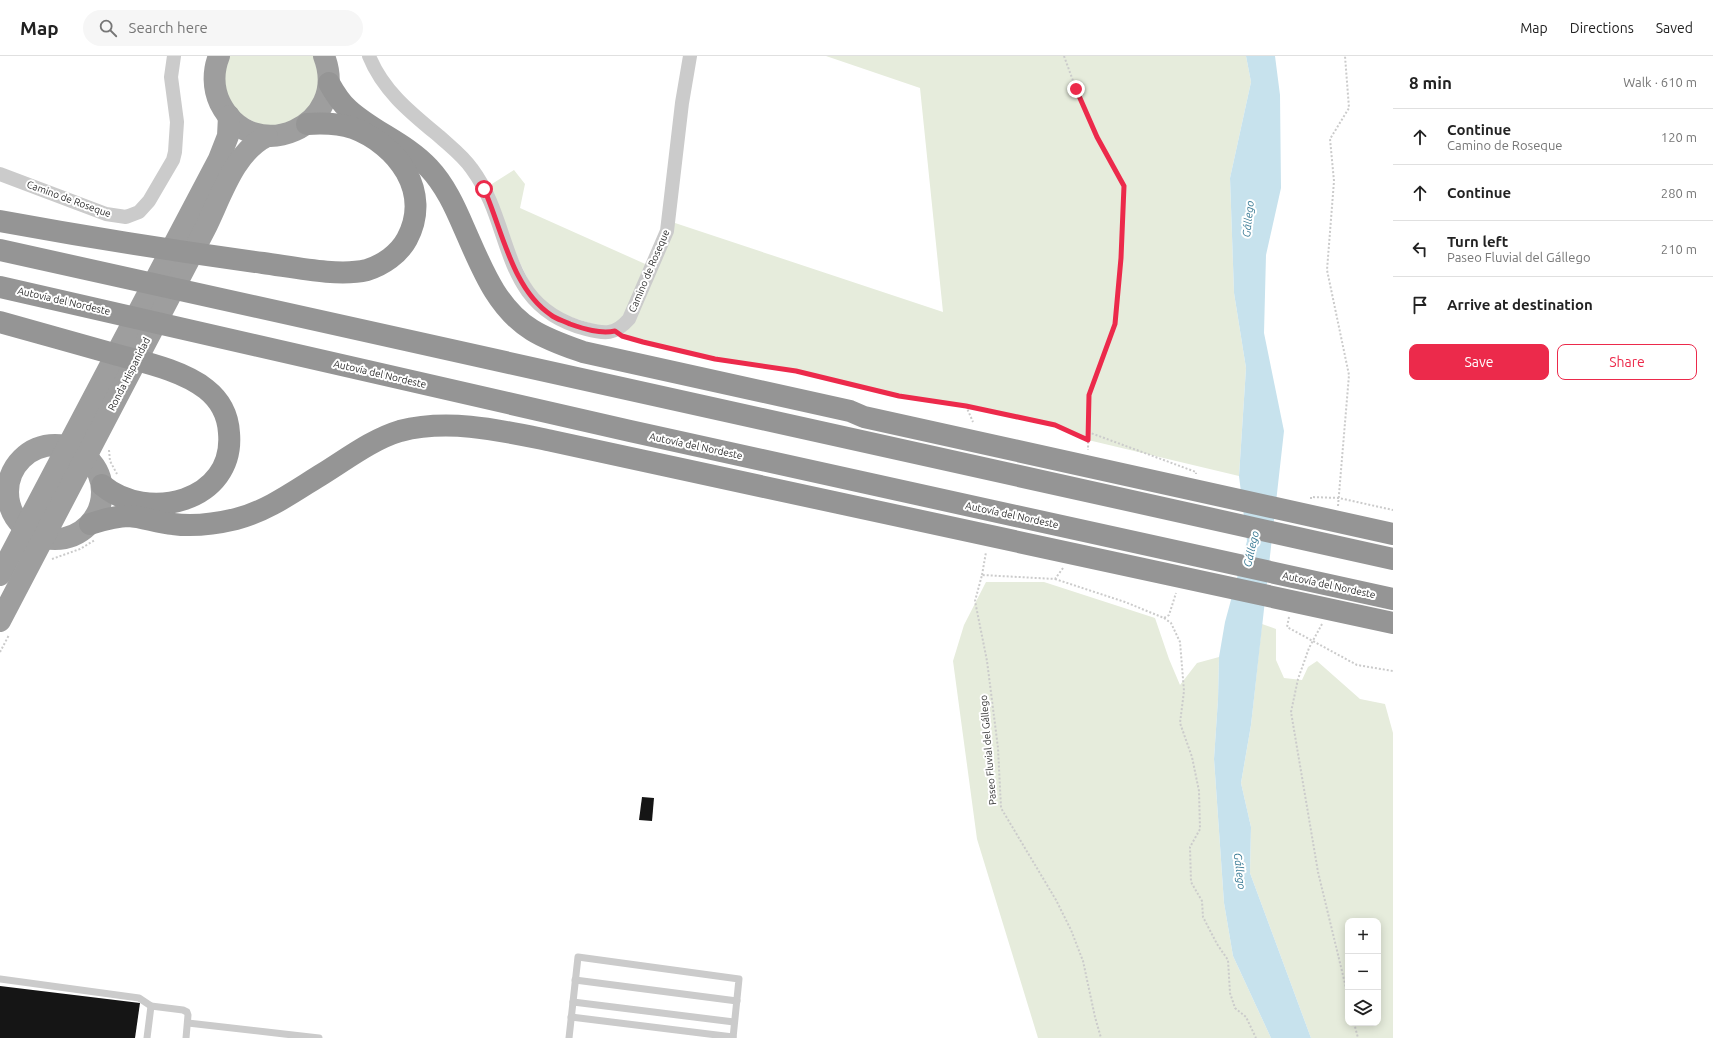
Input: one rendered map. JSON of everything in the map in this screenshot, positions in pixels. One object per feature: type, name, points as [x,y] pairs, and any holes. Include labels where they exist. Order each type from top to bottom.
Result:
[{"type":"highway","name":"Ronda Hispanidad","points":[[220,56],[215,71],[216,91],[223,109],[228,116],[246,130],[267,136],[282,135],[295,131],[307,124],[322,105],[329,83],[324,56]]},
{"type":"highway","points":[[329,83],[348,109],[367,124],[407,149],[423,162],[437,177],[458,215],[494,292],[512,314],[533,331],[549,339],[583,352],[850,411],[864,417],[1393,534]]},
{"type":"highway","name":"Ronda Hispanidad","points":[[77,452],[104,377],[225,146],[229,132],[228,116]]},
{"type":"highway","points":[[0,221],[117,242],[331,271],[360,271],[383,263],[392,257],[405,243],[414,221],[416,199],[411,180],[393,156],[364,133],[353,128],[333,124],[307,124]]},
{"type":"highway","name":"Ronda Hispanidad","points":[[0,621],[34,533],[77,452],[125,382],[241,157],[251,146],[267,136]]},
{"type":"highway","points":[[0,209],[37,219],[110,235],[117,242]]},
{"type":"highway","points":[[0,250],[877,443],[1393,559]]},
{"type":"highway","name":"Autovía del Nordeste","points":[[0,287],[484,398],[1393,599]]},
{"type":"highway","points":[[0,322],[144,362],[180,374],[206,389],[220,403],[229,426],[230,438],[227,457],[218,476],[201,492],[187,499],[171,504],[151,504],[124,499],[102,485]]},
{"type":"highway","points":[[496,359],[526,353],[723,394],[778,402],[848,417],[864,417]]},
{"type":"highway","points":[[484,398],[568,430],[764,479],[821,499]]},
{"type":"highway","points":[[90,524],[100,506],[102,485],[95,466],[77,452],[48,446],[30,453],[22,459],[12,475],[9,489],[10,504],[18,521],[34,533],[58,539],[72,536],[90,524],[111,518],[130,516],[158,522],[195,526],[240,517],[262,509],[289,495],[356,452],[378,440],[400,431],[421,427],[447,425],[513,433],[874,510],[1393,624]]},
{"type":"highway","name":"Ronda Hispanidad","points":[[0,575],[34,533]]},
{"type":"street","name":"Camino de Roseque","points":[[0,174],[106,214],[126,217],[139,212],[150,201],[173,160],[175,152],[177,122],[171,77],[174,56]]},
{"type":"street","points":[[369,56],[381,80],[391,94],[409,112],[459,154],[477,176],[489,201],[508,253],[523,284],[532,297],[551,315],[576,326],[606,333],[615,331]]},
{"type":"street","name":"Camino de Roseque","points":[[615,331],[623,326],[634,311],[667,231],[682,102],[690,56]]},
{"type":"lane","points":[[569,1038],[571,1017],[573,1002],[575,980],[578,957],[739,979],[733,1038],[571,1017]]},
{"type":"lane","points":[[0,979],[140,998],[152,1006],[186,1011],[188,1014],[186,1038]]},
{"type":"lane","points":[[575,980],[737,1000]]},
{"type":"lane","points":[[573,1002],[734,1022]]},
{"type":"lane","points":[[147,1038],[152,1006]]},
{"type":"lane","points":[[188,1023],[319,1038]]},
{"type":"path","points":[[1064,56],[1076,89],[1094,130],[1124,186],[1121,258],[1115,324],[1089,395],[1088,450]]},
{"type":"path","points":[[615,331],[622,336],[643,342],[715,359],[796,371],[899,396],[966,406],[1055,425],[1088,440]]},
{"type":"path","points":[[966,406],[973,422]]},
{"type":"path","points":[[1088,432],[1196,472]]},
{"type":"path","points":[[1063,567],[1055,579],[1125,602],[1164,618],[1171,622],[1180,642],[1184,692],[1180,723],[1192,757],[1199,791],[1200,829],[1190,847],[1191,882],[1202,901],[1203,918],[1217,944],[1228,960],[1230,993],[1235,1008],[1246,1017],[1256,1038]]},
{"type":"path","name":"Paseo Fluvial del Gállego","points":[[1055,579],[982,575],[975,601],[987,661],[998,748],[1001,808],[1056,900],[1071,930],[1083,961],[1101,1038]]},
{"type":"path","points":[[1164,618],[1169,615],[1177,591]]},
{"type":"path","points":[[1355,1026],[1358,1038]]},
{"type":"green space","points":[[229,56],[314,56],[320,83],[310,108],[288,124],[262,126],[239,114],[225,93],[224,67]]},
{"type":"green space","points":[[826,56],[1246,56],[1251,82],[1230,178],[1234,293],[1246,368],[1239,476],[1088,440],[1055,425],[966,406],[899,396],[795,371],[715,359],[643,342],[622,336],[615,331],[542,308],[484,189],[514,170],[525,184],[520,208],[652,267],[669,221],[943,312],[920,88]]},
{"type":"green space","points":[[986,582],[1044,582],[1155,618],[1169,659],[1180,685],[1197,663],[1219,657],[1214,759],[1224,903],[1233,956],[1271,1038],[1038,1038],[977,839],[953,661],[964,625]]},
{"type":"green space","points":[[1262,624],[1276,629],[1276,660],[1284,678],[1302,680],[1308,667],[1317,661],[1360,699],[1385,704],[1393,733],[1393,1038],[1311,1038],[1250,873],[1251,827],[1241,783],[1251,725]]},
{"type":"water","name":"Gállego","points":[[1246,56],[1275,56],[1280,95],[1281,188],[1266,255],[1264,333],[1284,431],[1251,725],[1241,783],[1251,827],[1250,873],[1311,1038],[1271,1038],[1233,956],[1224,903],[1214,759],[1219,657],[1225,622],[1247,541],[1239,476],[1246,368],[1234,293],[1230,178],[1251,82]]},
{"type":"building","points":[[642,797],[654,798],[652,821],[639,820]]},
{"type":"building","points":[[0,986],[140,1003],[135,1038],[0,1038]]},
{"type":"route","points":[[484,189],[508,253],[523,284],[542,308],[551,315],[576,326],[606,333],[615,331],[622,336],[643,342],[715,359],[796,371],[899,396],[966,406],[1055,425],[1088,440],[1089,395],[1115,324],[1121,258],[1124,186],[1097,137],[1076,89]]}]
